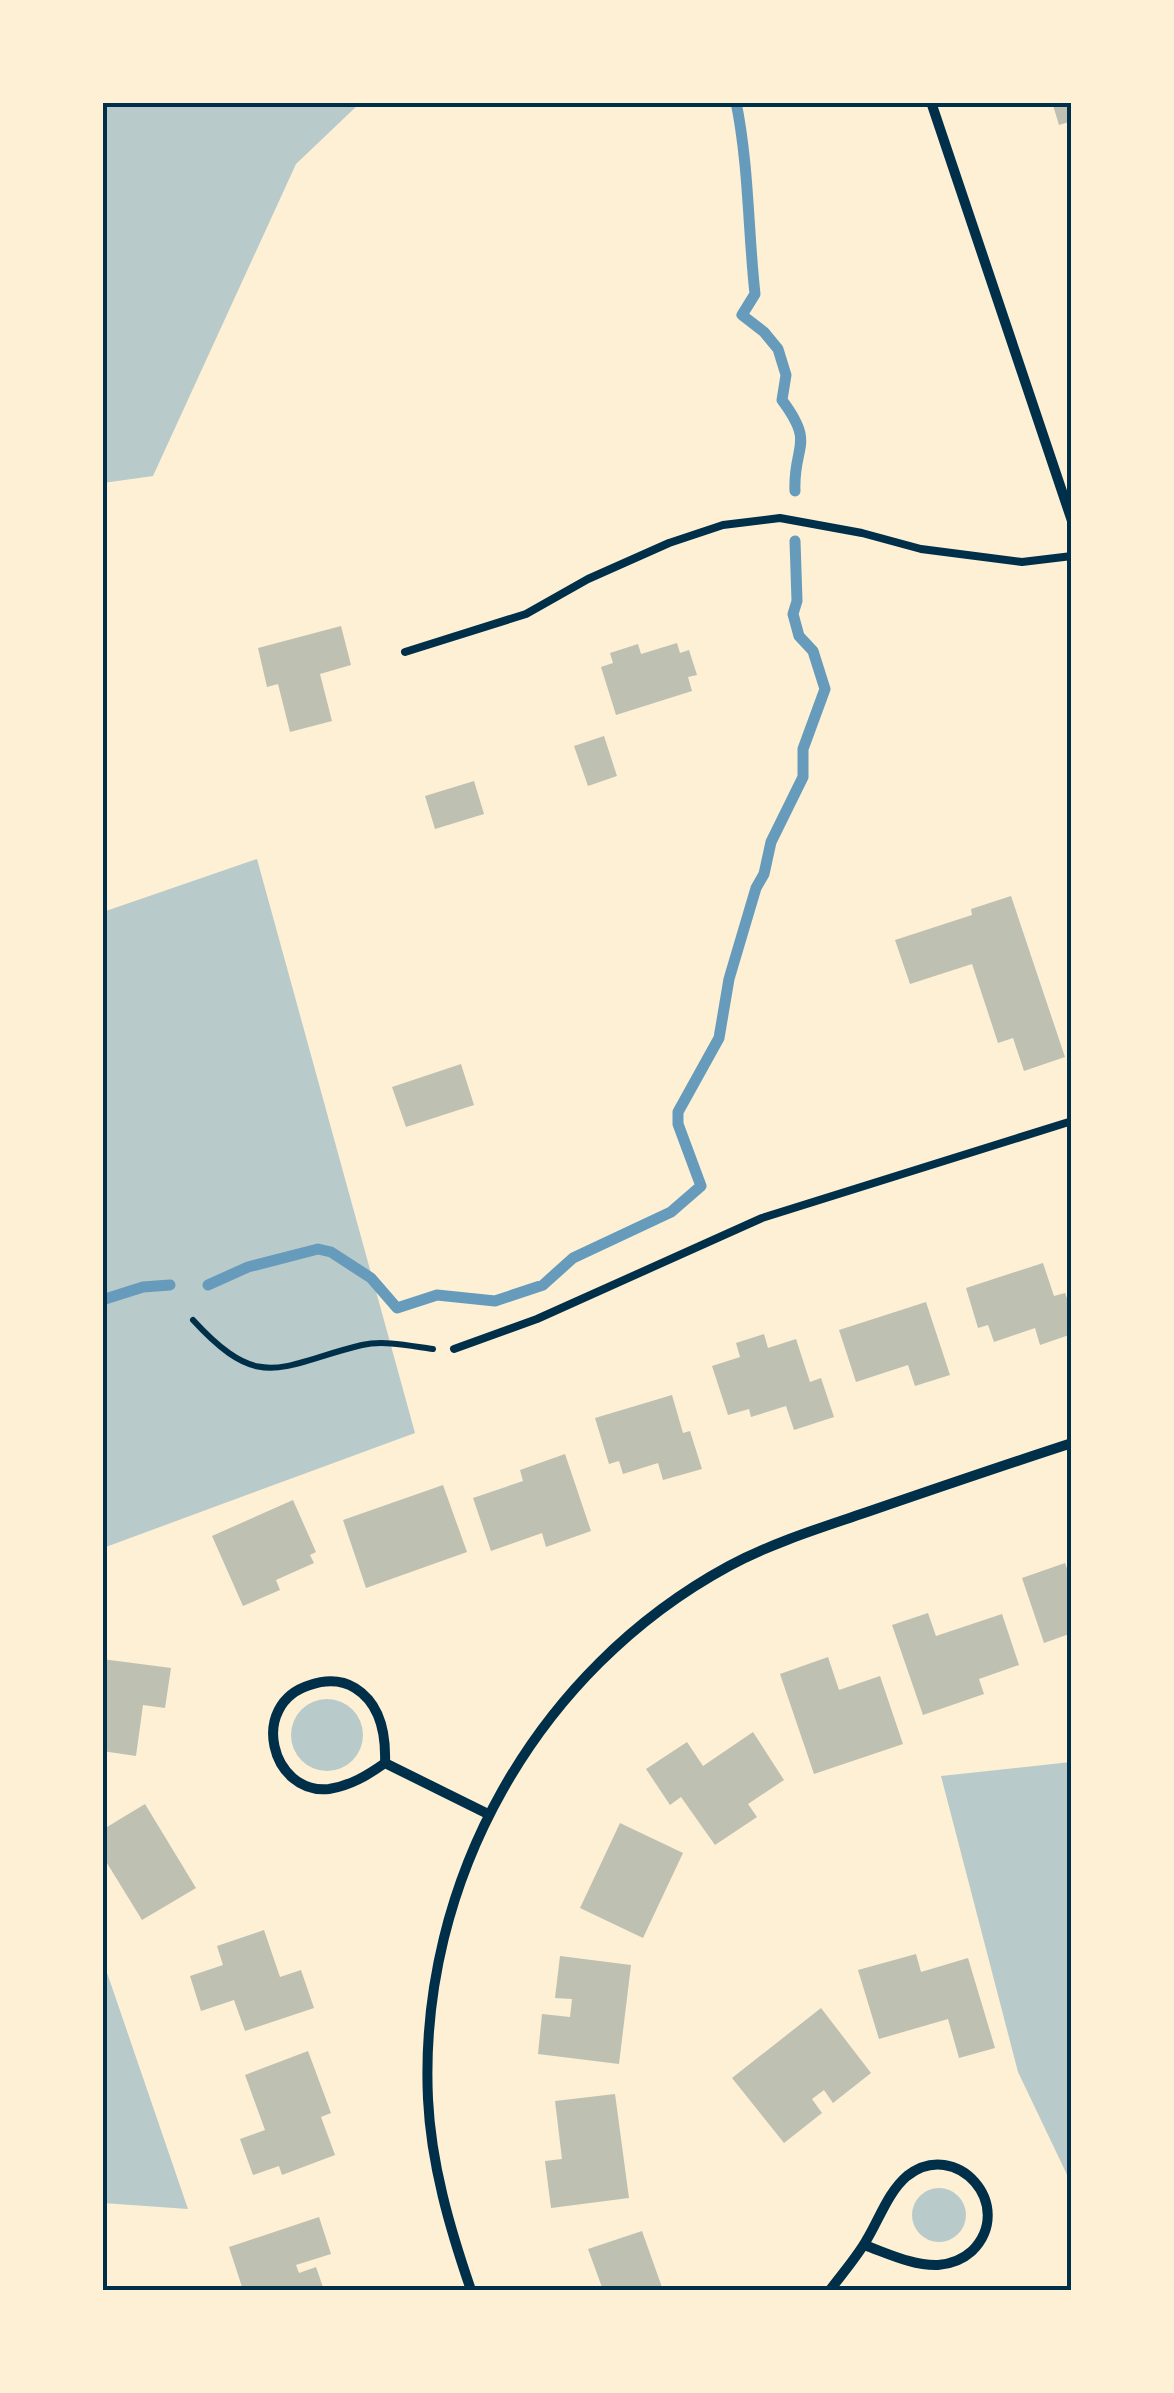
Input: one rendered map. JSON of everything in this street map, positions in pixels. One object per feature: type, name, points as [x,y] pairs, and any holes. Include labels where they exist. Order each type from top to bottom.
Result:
[{"type":"street","points":[[931,102],[1072,521]]},
{"type":"street","points":[[471,2290],[445,2206],[428,2100],[439,1952],[469,1858],[488,1814],[538,1732],[599,1664],[670,1606],[716,1575],[790,1539],[1072,1443]]},
{"type":"street","points":[[322,1681],[353,1686],[368,1698],[379,1716],[386,1741],[385,1763],[350,1783],[327,1789],[310,1787],[282,1765],[274,1748],[273,1719],[278,1707],[299,1688],[322,1681]]},
{"type":"street","points":[[385,1763],[488,1814]]},
{"type":"street","points":[[830,2290],[864,2246],[894,2190],[908,2175],[940,2165],[957,2167],[981,2190],[989,2224],[966,2257],[934,2266],[864,2246]]},
{"type":"lane","points":[[405,652],[526,614],[669,543],[723,526],[780,518],[862,532],[921,550],[1022,562],[1072,556]]},
{"type":"lane","points":[[454,1349],[537,1319],[762,1218],[1072,1121]]},
{"type":"path","points":[[192,1320],[213,1342],[250,1366],[286,1368],[367,1344],[454,1349]]},
{"type":"shaded area","points":[[102,103],[360,103],[296,164],[153,476],[103,483]]},
{"type":"shaded area","points":[[257,859],[415,1433],[103,1548],[103,912]]},
{"type":"shaded area","points":[[327,1699],[352,1710],[363,1735],[352,1760],[327,1771],[302,1760],[291,1735],[302,1710]]},
{"type":"shaded area","points":[[1072,1762],[1071,2183],[1018,2072],[941,1776]]},
{"type":"shaded area","points":[[103,1961],[188,2209],[103,2203]]},
{"type":"shaded area","points":[[939,2188],[958,2196],[966,2215],[958,2234],[939,2242],[920,2234],[912,2215],[920,2196]]},
{"type":"building","points":[[1052,102],[1072,102],[1072,121],[1059,125]]},
{"type":"building","points":[[341,626],[351,665],[320,674],[332,721],[290,732],[278,684],[267,687],[258,648]]},
{"type":"building","points":[[677,643],[680,653],[689,650],[697,675],[688,677],[692,691],[616,715],[601,667],[613,663],[610,653],[638,644],[641,654]]},
{"type":"building","points":[[604,736],[617,776],[588,786],[574,746]]},
{"type":"building","points":[[474,781],[484,814],[435,829],[425,796]]},
{"type":"building","points":[[1011,896],[1065,1057],[1024,1071],[1013,1038],[998,1043],[972,964],[910,984],[895,940],[972,915],[971,909]]},
{"type":"building","points":[[461,1064],[474,1105],[406,1127],[392,1087]]},
{"type":"building","points":[[1043,1263],[1054,1296],[1065,1293],[1072,1312],[1072,1334],[1040,1345],[1035,1328],[994,1342],[988,1325],[978,1328],[966,1288]]},
{"type":"building","points":[[926,1302],[950,1375],[915,1386],[908,1365],[856,1382],[839,1330]]},
{"type":"building","points":[[764,1334],[768,1348],[796,1339],[810,1382],[821,1378],[834,1417],[794,1430],[786,1406],[751,1417],[749,1409],[728,1415],[712,1366],[740,1357],[736,1343]]},
{"type":"building","points":[[672,1395],[683,1433],[690,1431],[702,1469],[663,1480],[658,1463],[623,1474],[619,1461],[609,1464],[595,1418]]},
{"type":"building","points":[[565,1454],[591,1531],[546,1547],[542,1533],[491,1551],[473,1498],[523,1481],[520,1470]]},
{"type":"building","points":[[443,1485],[467,1552],[366,1588],[343,1520]]},
{"type":"building","points":[[293,1500],[316,1552],[310,1555],[314,1563],[276,1580],[280,1590],[243,1606],[212,1536]]},
{"type":"building","points":[[1065,1563],[1072,1583],[1072,1633],[1044,1643],[1022,1578]]},
{"type":"building","points":[[928,1613],[936,1636],[1002,1614],[1019,1665],[979,1679],[984,1694],[923,1715],[892,1625]]},
{"type":"building","points":[[828,1657],[839,1690],[880,1676],[903,1744],[814,1774],[780,1674]]},
{"type":"building","points":[[102,1659],[171,1668],[165,1708],[143,1705],[136,1756],[102,1751]]},
{"type":"building","points":[[753,1732],[784,1780],[748,1804],[757,1817],[715,1845],[681,1797],[670,1805],[646,1769],[687,1742],[703,1766]]},
{"type":"building","points":[[145,1804],[196,1888],[142,1920],[102,1855],[102,1830]]},
{"type":"building","points":[[620,1823],[683,1853],[643,1938],[580,1908]]},
{"type":"building","points":[[264,1930],[280,1977],[301,1970],[314,2008],[245,2031],[234,2000],[201,2011],[190,1976],[223,1965],[217,1946]]},
{"type":"building","points":[[916,1954],[921,1972],[968,1958],[995,2048],[959,2058],[948,2019],[879,2039],[858,1970]]},
{"type":"building","points":[[560,1956],[631,1965],[619,2064],[538,2054],[542,2014],[570,2017],[572,1999],[555,1998]]},
{"type":"building","points":[[821,2008],[871,2073],[833,2103],[824,2090],[812,2099],[822,2113],[784,2143],[732,2078]]},
{"type":"building","points":[[308,2051],[331,2113],[321,2117],[335,2155],[282,2175],[279,2166],[253,2175],[240,2139],[265,2130],[245,2075]]},
{"type":"building","points":[[615,2094],[629,2198],[551,2208],[545,2161],[562,2159],[555,2101]]},
{"type":"building","points":[[319,2217],[331,2254],[296,2265],[299,2273],[316,2267],[324,2290],[243,2290],[229,2247]]},
{"type":"building","points":[[642,2231],[663,2290],[603,2290],[588,2249]]},
{"type":"waterway","points":[[736,102],[755,294],[742,315],[778,349],[786,375],[782,400],[801,437],[795,491]]},
{"type":"waterway","points":[[208,1285],[248,1267],[318,1249],[331,1252],[371,1278],[397,1308],[437,1295],[495,1301],[543,1285],[573,1258],[671,1212],[701,1186],[678,1124],[678,1112],[719,1038],[729,979],[756,888],[764,874],[771,842],[803,777],[803,749],[825,689],[813,651],[799,636],[793,614],[797,601],[795,541]]},
{"type":"waterway","points":[[102,1300],[143,1287],[170,1285]]}]
